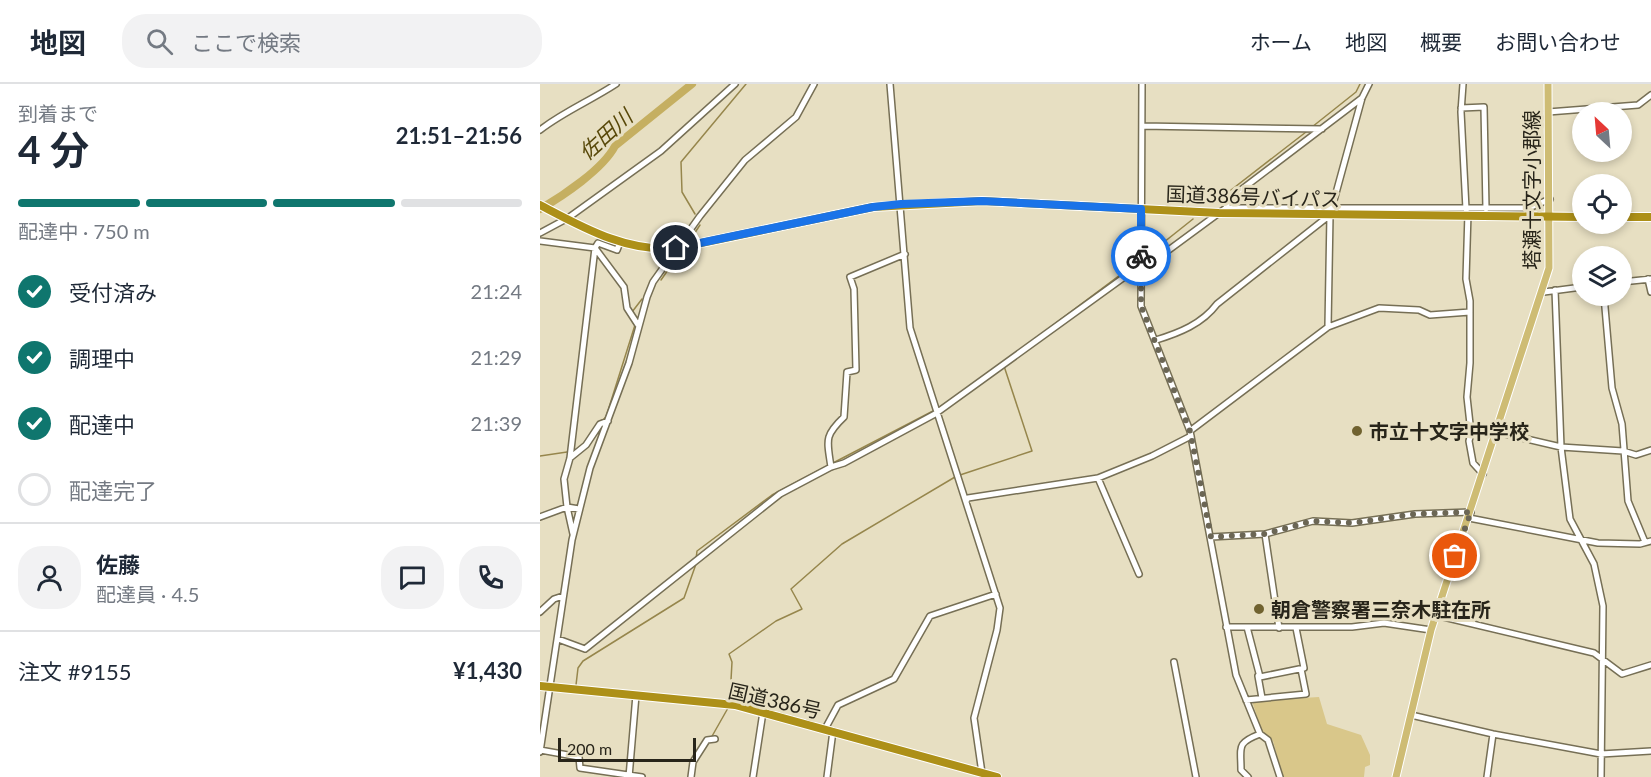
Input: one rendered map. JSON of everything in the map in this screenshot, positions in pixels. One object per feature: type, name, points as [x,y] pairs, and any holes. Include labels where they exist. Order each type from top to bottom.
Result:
[{"type":"highway","name":"国道386号バイパス","points":[[540,205],[620,242],[653,249],[676,248],[873,207],[982,201],[1219,213],[1467,212],[1572,217]]},
{"type":"highway","points":[[1632,217],[1651,217]]},
{"type":"highway","name":"国道386号","points":[[540,686],[735,705],[997,777]]},
{"type":"main road","name":"塔瀬十文字小郡線","points":[[1396,777],[1435,615],[1544,292],[1549,268],[1550,216],[1548,84]]},
{"type":"street","points":[[540,130],[570,108],[587,102],[616,84]]},
{"type":"street","points":[[540,233],[568,218],[661,151],[735,84]]},
{"type":"street","points":[[642,777],[580,768],[579,757],[540,751],[563,596],[579,509],[590,468],[628,363],[653,282],[700,216],[745,160],[796,117],[814,84]]},
{"type":"street","points":[[890,84],[910,328],[935,414],[1000,608],[997,630],[973,724],[982,773]]},
{"type":"street","points":[[1142,84],[1141,306],[1190,433],[1236,675],[1260,734],[1268,740],[1280,777]]},
{"type":"street","points":[[1328,327],[1331,212],[1334,191],[1362,98],[1369,84]]},
{"type":"street","points":[[1463,84],[1461,108],[1467,212],[1466,279],[1470,312],[1467,397],[1471,433],[1469,441],[1473,463],[1483,474]]},
{"type":"street","points":[[1548,112],[1638,105],[1651,95]]},
{"type":"street","points":[[558,639],[585,649],[768,503],[831,467],[844,463],[935,414],[1141,265],[1166,252],[1226,208],[1229,199],[1362,98]]},
{"type":"street","points":[[1461,108],[1484,108],[1486,209]]},
{"type":"street","points":[[1143,126],[1322,129]]},
{"type":"street","points":[[1467,212],[1529,208],[1550,199]]},
{"type":"street","points":[[1226,208],[1331,212]]},
{"type":"street","points":[[1156,340],[1177,333],[1210,314],[1217,304],[1331,212]]},
{"type":"street","points":[[540,241],[595,248],[624,287],[627,308],[638,325]]},
{"type":"street","points":[[573,534],[564,479],[570,458],[595,248],[598,243],[617,250],[620,242]]},
{"type":"street","points":[[831,467],[827,438],[831,429],[844,417],[847,372],[856,370],[854,289],[850,277],[905,254]]},
{"type":"street","points":[[1632,281],[1649,279],[1651,292]]},
{"type":"street","points":[[1544,292],[1572,288]]},
{"type":"street","points":[[1555,290],[1561,447],[1570,519],[1584,541],[1599,576],[1602,591],[1601,777]]},
{"type":"street","points":[[1211,537],[1264,534],[1313,521],[1352,523],[1415,514],[1470,515],[1584,541],[1626,545],[1648,542],[1628,501],[1622,424],[1612,388],[1605,306]]},
{"type":"street","points":[[966,501],[968,498],[1098,478],[1152,456],[1190,433],[1328,327],[1379,308],[1419,310],[1430,315],[1470,312]]},
{"type":"street","points":[[570,458],[586,445],[600,424],[608,421]]},
{"type":"street","points":[[1497,432],[1561,447],[1636,454],[1651,450]]},
{"type":"street","points":[[1098,478],[1138,574]]},
{"type":"street","points":[[540,516],[567,507],[579,509]]},
{"type":"street","points":[[1264,534],[1279,628]]},
{"type":"street","points":[[827,777],[829,730],[838,705],[894,679],[930,616],[996,594]]},
{"type":"street","points":[[540,612],[554,599],[563,596]]},
{"type":"street","points":[[1435,615],[1602,657],[1622,674],[1651,665]]},
{"type":"street","points":[[1226,627],[1352,627],[1384,623],[1431,630]]},
{"type":"street","points":[[1247,627],[1262,698]]},
{"type":"street","points":[[1246,700],[1306,694],[1301,669],[1304,668],[1296,628]]},
{"type":"street","points":[[1174,662],[1196,777]]},
{"type":"street","points":[[1258,676],[1301,669]]},
{"type":"street","points":[[629,776],[636,695]]},
{"type":"street","points":[[753,777],[763,712]]},
{"type":"street","points":[[1411,715],[1493,734],[1601,754],[1651,751]]},
{"type":"street","points":[[1248,777],[1241,770],[1241,745],[1244,740],[1260,734]]},
{"type":"street","points":[[1487,777],[1493,734]]},
{"type":"street","points":[[691,777],[693,762],[712,739]]},
{"type":"shaded area","points":[[1319,697],[1327,724],[1361,735],[1370,755],[1370,765],[1365,767],[1364,777],[1283,777],[1273,741],[1262,732],[1252,701]]},
{"type":"waterway","name":"佐田川","points":[[540,209],[582,181],[601,164],[615,146],[692,84]]},
{"type":"waterway","points":[[695,214],[682,192],[681,162],[746,84]]},
{"type":"waterway","points":[[1312,127],[1356,92],[1360,84]]},
{"type":"waterway","points":[[1213,204],[1306,132]]},
{"type":"waterway","points":[[1144,258],[1193,219]]},
{"type":"waterway","points":[[694,234],[700,225]]},
{"type":"waterway","points":[[1148,229],[1149,253]]},
{"type":"waterway","points":[[661,280],[677,257]]},
{"type":"waterway","points":[[1033,340],[1140,260]]},
{"type":"waterway","points":[[632,312],[642,299]]},
{"type":"waterway","points":[[600,422],[606,417],[635,325]]},
{"type":"waterway","points":[[960,475],[1032,451],[1004,366]]},
{"type":"waterway","points":[[938,408],[969,387]]},
{"type":"waterway","points":[[833,463],[933,411]]},
{"type":"waterway","points":[[540,456],[567,452]]},
{"type":"waterway","points":[[696,559],[697,551],[772,495],[829,465]]},
{"type":"waterway","points":[[730,698],[732,662],[729,654],[776,621],[802,609],[791,589],[842,544],[955,477]]},
{"type":"waterway","points":[[576,685],[578,668],[583,661],[684,598],[696,564]]},
{"type":"waterway","points":[[711,738],[728,708]]},
{"type":"way so far","points":[[1141,256],[1141,306],[1190,431],[1211,537],[1264,534],[1313,521],[1347,524],[1415,514],[1471,512],[1455,556]]},
{"type":"place","name":"市立十文字中学校","points":[[1357,431]]},
{"type":"place","name":"朝倉警察署三奈木駐在所","points":[[1259,609]]},
{"type":"route","points":[[676,248],[873,207],[982,201],[1141,209],[1141,256]]}]
